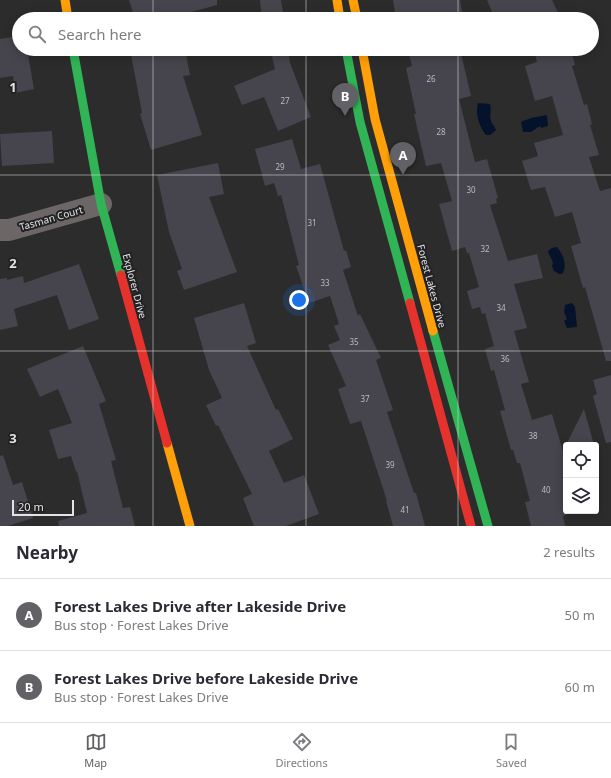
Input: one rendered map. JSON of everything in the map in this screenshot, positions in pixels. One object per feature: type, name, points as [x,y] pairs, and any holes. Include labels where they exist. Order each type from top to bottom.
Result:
[{"type":"main road","points":[[65,0],[67,12]]},
{"type":"main road","points":[[336,0],[339,12]]},
{"type":"main road","points":[[353,0],[355,12]]},
{"type":"main road","name":"Explorer Drive","points":[[75,56],[101,204],[190,526]]},
{"type":"main road","points":[[347,56],[360,122],[471,526]]},
{"type":"main road","name":"Forest Lakes Drive","points":[[363,56],[378,127],[423,295],[488,526]]},
{"type":"street","name":"Tasman Court","points":[[0,230],[9,230],[101,204]]},
{"type":"water","points":[[478,103],[490,104],[490,119],[496,130],[490,135],[486,135],[481,128],[477,116]]},
{"type":"water","points":[[547,115],[548,126],[541,128],[540,126],[531,132],[523,132],[521,122],[531,118]]},
{"type":"water","points":[[557,247],[565,264],[562,274],[554,271],[552,266],[553,261],[548,251]]},
{"type":"water","points":[[572,303],[575,307],[577,327],[567,328],[564,321],[567,319],[564,312],[565,305]]},
{"type":"building","points":[[129,0],[217,0],[217,5],[192,12],[133,12]]},
{"type":"building","points":[[260,0],[281,0],[283,12],[261,12]]},
{"type":"building","points":[[393,0],[460,0],[462,12],[395,12]]},
{"type":"building","points":[[487,0],[552,0],[558,12],[492,12]]},
{"type":"building","points":[[12,37],[12,56],[28,56],[34,89],[15,93],[13,76],[0,78],[0,39]]},
{"type":"building","points":[[131,56],[186,56],[190,75],[183,76],[202,135],[151,150],[140,114],[142,113]]},
{"type":"building","points":[[272,56],[289,56],[290,63],[311,117],[278,131],[264,97],[242,105],[234,86],[275,69]]},
{"type":"building","points":[[410,56],[462,56],[471,96],[459,99],[475,162],[487,159],[498,198],[496,199],[497,203],[490,205],[508,261],[537,254],[543,278],[514,284],[527,328],[514,331],[529,382],[521,384],[532,420],[552,414],[563,452],[563,514],[566,515],[563,516],[565,526],[531,526],[525,502],[530,501],[520,463],[517,463],[513,450],[511,450],[500,411],[505,410],[494,370],[491,371],[485,349],[494,346],[485,313],[482,314],[480,307],[472,309],[467,291],[479,287],[469,253],[467,253],[465,247],[452,251],[439,204],[452,201],[441,163],[426,166],[414,114],[416,114],[406,68],[412,66]]},
{"type":"building","points":[[536,56],[573,56],[575,65],[572,66],[584,105],[587,104],[592,124],[590,125],[599,155],[589,157],[600,191],[611,188],[611,361],[606,361],[585,287],[583,288],[571,246],[581,243],[572,212],[555,217],[545,187],[531,190],[522,161],[538,156],[534,143],[563,135],[552,96],[535,101],[525,66],[537,62]]},
{"type":"building","points":[[52,131],[54,163],[2,166],[0,134]]},
{"type":"building","points":[[292,139],[301,169],[320,164],[344,251],[346,250],[351,267],[343,270],[358,316],[360,314],[381,358],[376,360],[393,410],[387,412],[414,493],[416,493],[425,526],[393,526],[387,501],[361,421],[350,424],[338,389],[346,386],[328,345],[340,340],[334,326],[339,324],[330,296],[309,303],[296,266],[299,265],[281,195],[278,196],[274,183],[265,186],[255,149]]},
{"type":"building","points":[[218,163],[224,194],[209,197],[237,272],[184,290],[177,271],[182,269],[169,232],[157,175]]},
{"type":"building","points":[[79,264],[99,319],[69,330],[57,295],[14,309],[18,326],[0,330],[0,279],[7,278],[7,280],[23,276],[24,283]]},
{"type":"building","points":[[244,303],[256,343],[247,346],[276,410],[278,409],[293,439],[269,451],[284,483],[304,475],[319,514],[286,526],[254,526],[243,498],[252,494],[218,425],[216,426],[206,405],[222,398],[209,370],[194,318]]},
{"type":"building","points":[[83,346],[106,401],[99,404],[116,460],[111,461],[123,508],[130,507],[135,526],[59,526],[58,521],[87,513],[77,471],[76,472],[71,456],[58,459],[49,430],[72,423],[58,389],[40,397],[27,369]]},
{"type":"building","points":[[611,375],[611,442],[606,443],[593,396],[597,394],[593,380]]},
{"type":"building","points":[[584,409],[593,442],[568,442]]},
{"type":"building","points":[[3,455],[13,485],[22,482],[33,518],[8,526],[0,526],[0,456]]},
{"type":"traffic: fast","points":[[74,56],[101,204],[121,275]]},
{"type":"traffic: fast","points":[[347,56],[360,122],[410,303]]},
{"type":"traffic: fast","points":[[433,331],[488,526]]},
{"type":"traffic: slow","points":[[65,0],[67,12]]},
{"type":"traffic: slow","points":[[337,0],[339,12]]},
{"type":"traffic: slow","points":[[353,0],[356,12]]},
{"type":"traffic: slow","points":[[363,56],[375,119],[433,331]]},
{"type":"traffic: slow","points":[[167,443],[190,526]]},
{"type":"traffic: jam","points":[[121,275],[167,443]]},
{"type":"traffic: jam","points":[[410,303],[471,526]]},
{"type":"place","name":"Forest Lakes Drive before Lakeside Drive","points":[[345,116]]},
{"type":"place","name":"Forest Lakes Drive after Lakeside Drive","points":[[403,175]]}]
